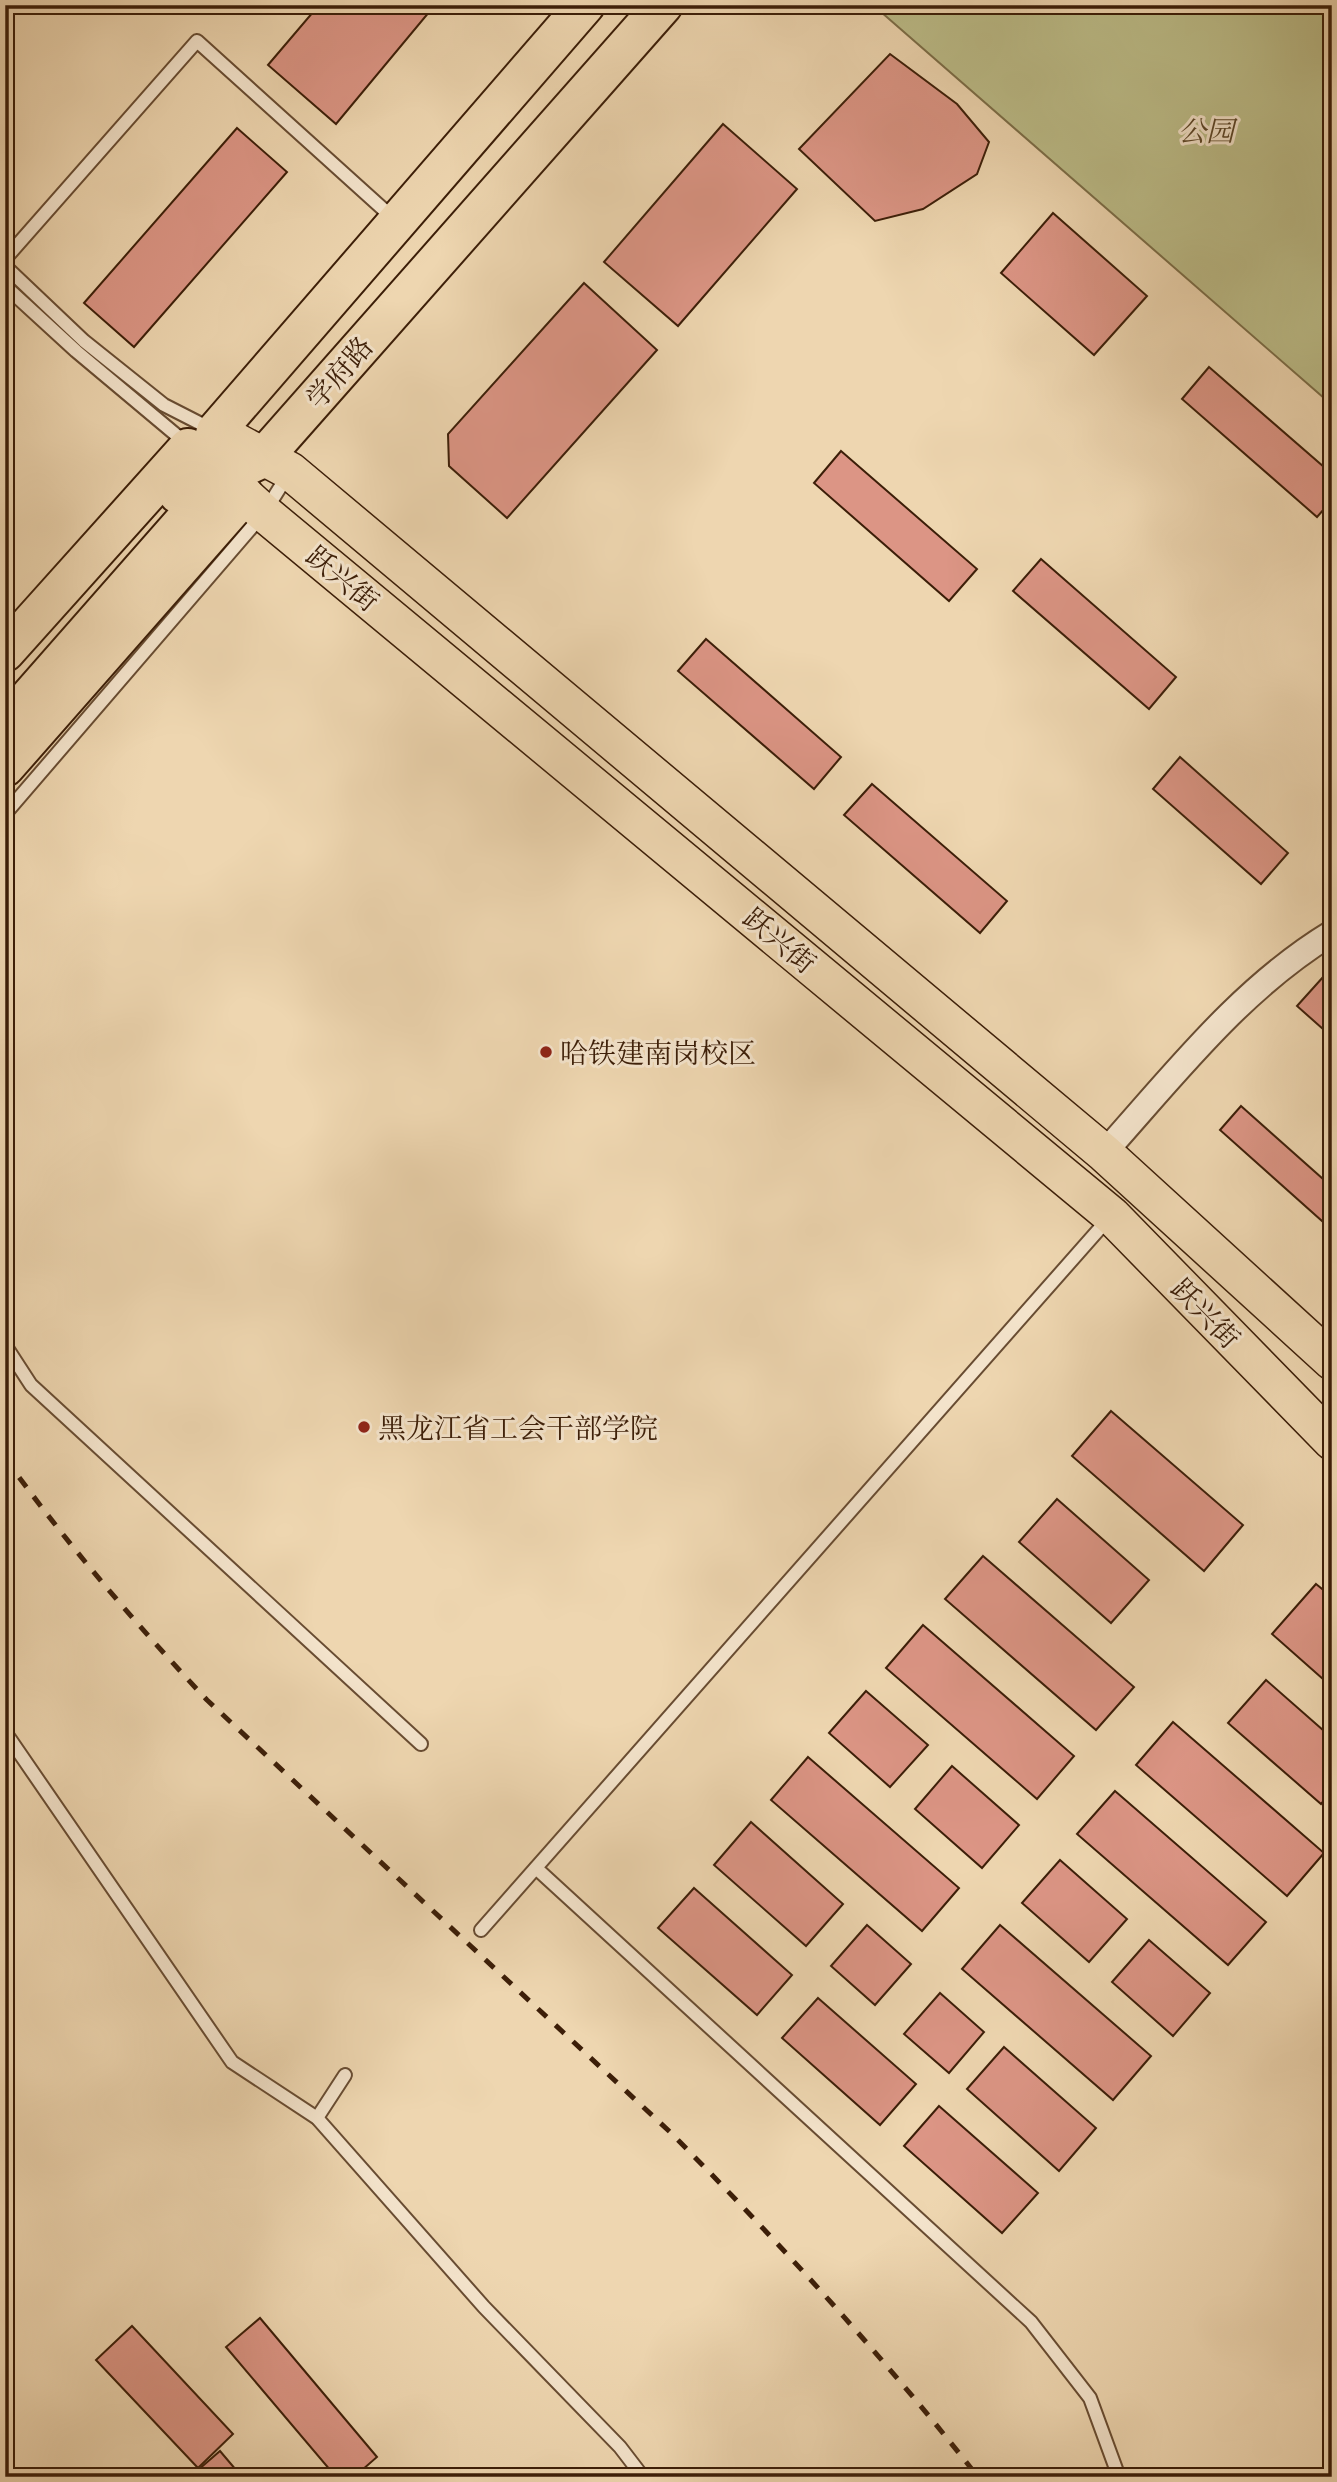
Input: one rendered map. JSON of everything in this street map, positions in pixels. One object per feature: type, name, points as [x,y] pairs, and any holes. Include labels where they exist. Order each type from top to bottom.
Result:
[{"type":"highway","name":"学府路","points":[[5,725],[224,471],[396,221],[585,5]]},
{"type":"highway","name":"学府路","points":[[5,691],[224,471],[276,465],[663,5]]},
{"type":"highway","points":[[5,652],[224,471]]},
{"type":"highway","points":[[5,767],[224,471]]},
{"type":"main road","name":"跃兴街","points":[[276,465],[1104,1153],[1332,1361]]},
{"type":"main road","name":"跃兴街","points":[[224,471],[1112,1216],[1332,1441]]},
{"type":"street","points":[[1104,1153],[1231,1013],[1272,974],[1332,933]]},
{"type":"lane","points":[[5,259],[197,41],[396,221]]},
{"type":"lane","points":[[5,266],[84,341],[164,405],[224,471]]},
{"type":"lane","points":[[5,286],[76,351],[224,471],[276,465]]},
{"type":"lane","points":[[5,814],[224,471]]},
{"type":"lane","points":[[481,1930],[1112,1216]]},
{"type":"lane","points":[[5,1345],[31,1385],[421,1744]]},
{"type":"lane","points":[[5,1732],[232,2062],[317,2118],[484,2306],[620,2447],[643,2477]]},
{"type":"lane","points":[[536,1868],[1031,2322],[1090,2398],[1119,2477]]},
{"type":"lane","points":[[317,2118],[345,2074]]},
{"type":"green space","name":"公园","points":[[873,5],[1332,5],[1332,405]]},
{"type":"building","points":[[319,5],[435,5],[336,124],[268,65]]},
{"type":"building","points":[[890,54],[957,104],[989,142],[977,174],[923,209],[875,221],[799,149]]},
{"type":"building","points":[[723,124],[797,189],[678,326],[604,262]]},
{"type":"building","points":[[237,128],[287,172],[134,347],[84,303]]},
{"type":"building","points":[[1053,213],[1147,296],[1094,355],[1001,273]]},
{"type":"building","points":[[584,283],[657,350],[507,518],[449,466],[448,434]]},
{"type":"building","points":[[1209,367],[1332,474],[1332,500],[1317,517],[1182,399]]},
{"type":"building","points":[[841,451],[977,569],[949,601],[814,483]]},
{"type":"building","points":[[1041,559],[1176,677],[1149,709],[1013,591]]},
{"type":"building","points":[[706,639],[841,757],[814,789],[678,671]]},
{"type":"building","points":[[1180,757],[1288,853],[1261,884],[1153,789]]},
{"type":"building","points":[[872,784],[1007,901],[980,933],[844,815]]},
{"type":"building","points":[[1324,976],[1332,983],[1332,1037],[1297,1006]]},
{"type":"building","points":[[1241,1106],[1332,1187],[1331,1229],[1220,1130]]},
{"type":"building","points":[[1111,1411],[1243,1525],[1204,1571],[1072,1456]]},
{"type":"building","points":[[1057,1499],[1149,1580],[1111,1623],[1019,1542]]},
{"type":"building","points":[[983,1556],[1134,1687],[1096,1730],[945,1599]]},
{"type":"building","points":[[1316,1584],[1332,1597],[1332,1687],[1272,1634]]},
{"type":"building","points":[[923,1625],[1074,1756],[1037,1799],[886,1668]]},
{"type":"building","points":[[1266,1680],[1332,1738],[1332,1791],[1321,1804],[1228,1723]]},
{"type":"building","points":[[866,1691],[928,1745],[890,1787],[829,1733]]},
{"type":"building","points":[[1173,1722],[1324,1853],[1287,1896],[1136,1765]]},
{"type":"building","points":[[808,1757],[959,1888],[922,1931],[771,1800]]},
{"type":"building","points":[[952,1766],[1019,1825],[982,1868],[915,1809]]},
{"type":"building","points":[[1115,1791],[1266,1922],[1228,1965],[1077,1834]]},
{"type":"building","points":[[751,1822],[843,1904],[806,1946],[714,1865]]},
{"type":"building","points":[[1060,1860],[1127,1919],[1089,1962],[1022,1903]]},
{"type":"building","points":[[694,1888],[792,1975],[757,2015],[658,1928]]},
{"type":"building","points":[[867,1925],[911,1964],[875,2005],[831,1966]]},
{"type":"building","points":[[1000,1925],[1151,2056],[1113,2100],[962,1969]]},
{"type":"building","points":[[1149,1940],[1210,1993],[1173,2036],[1112,1982]]},
{"type":"building","points":[[940,1993],[984,2032],[949,2073],[904,2034]]},
{"type":"building","points":[[818,1998],[916,2084],[880,2125],[782,2038]]},
{"type":"building","points":[[1004,2047],[1096,2128],[1059,2171],[967,2089]]},
{"type":"building","points":[[939,2106],[1038,2193],[1002,2233],[904,2146]]},
{"type":"building","points":[[260,2318],[377,2457],[354,2477],[336,2477],[226,2347]]},
{"type":"building","points":[[132,2326],[233,2434],[198,2468],[96,2360]]},
{"type":"building","points":[[220,2451],[242,2477],[204,2477],[198,2470]]},
{"type":"railway","points":[[5,1458],[102,1582],[207,1700],[670,2132],[829,2300],[905,2387],[978,2477]]},
{"type":"place","name":"哈铁建南岗校区","points":[[546,1052]]},
{"type":"place","name":"黑龙江省工会干部学院","points":[[364,1427]]}]
